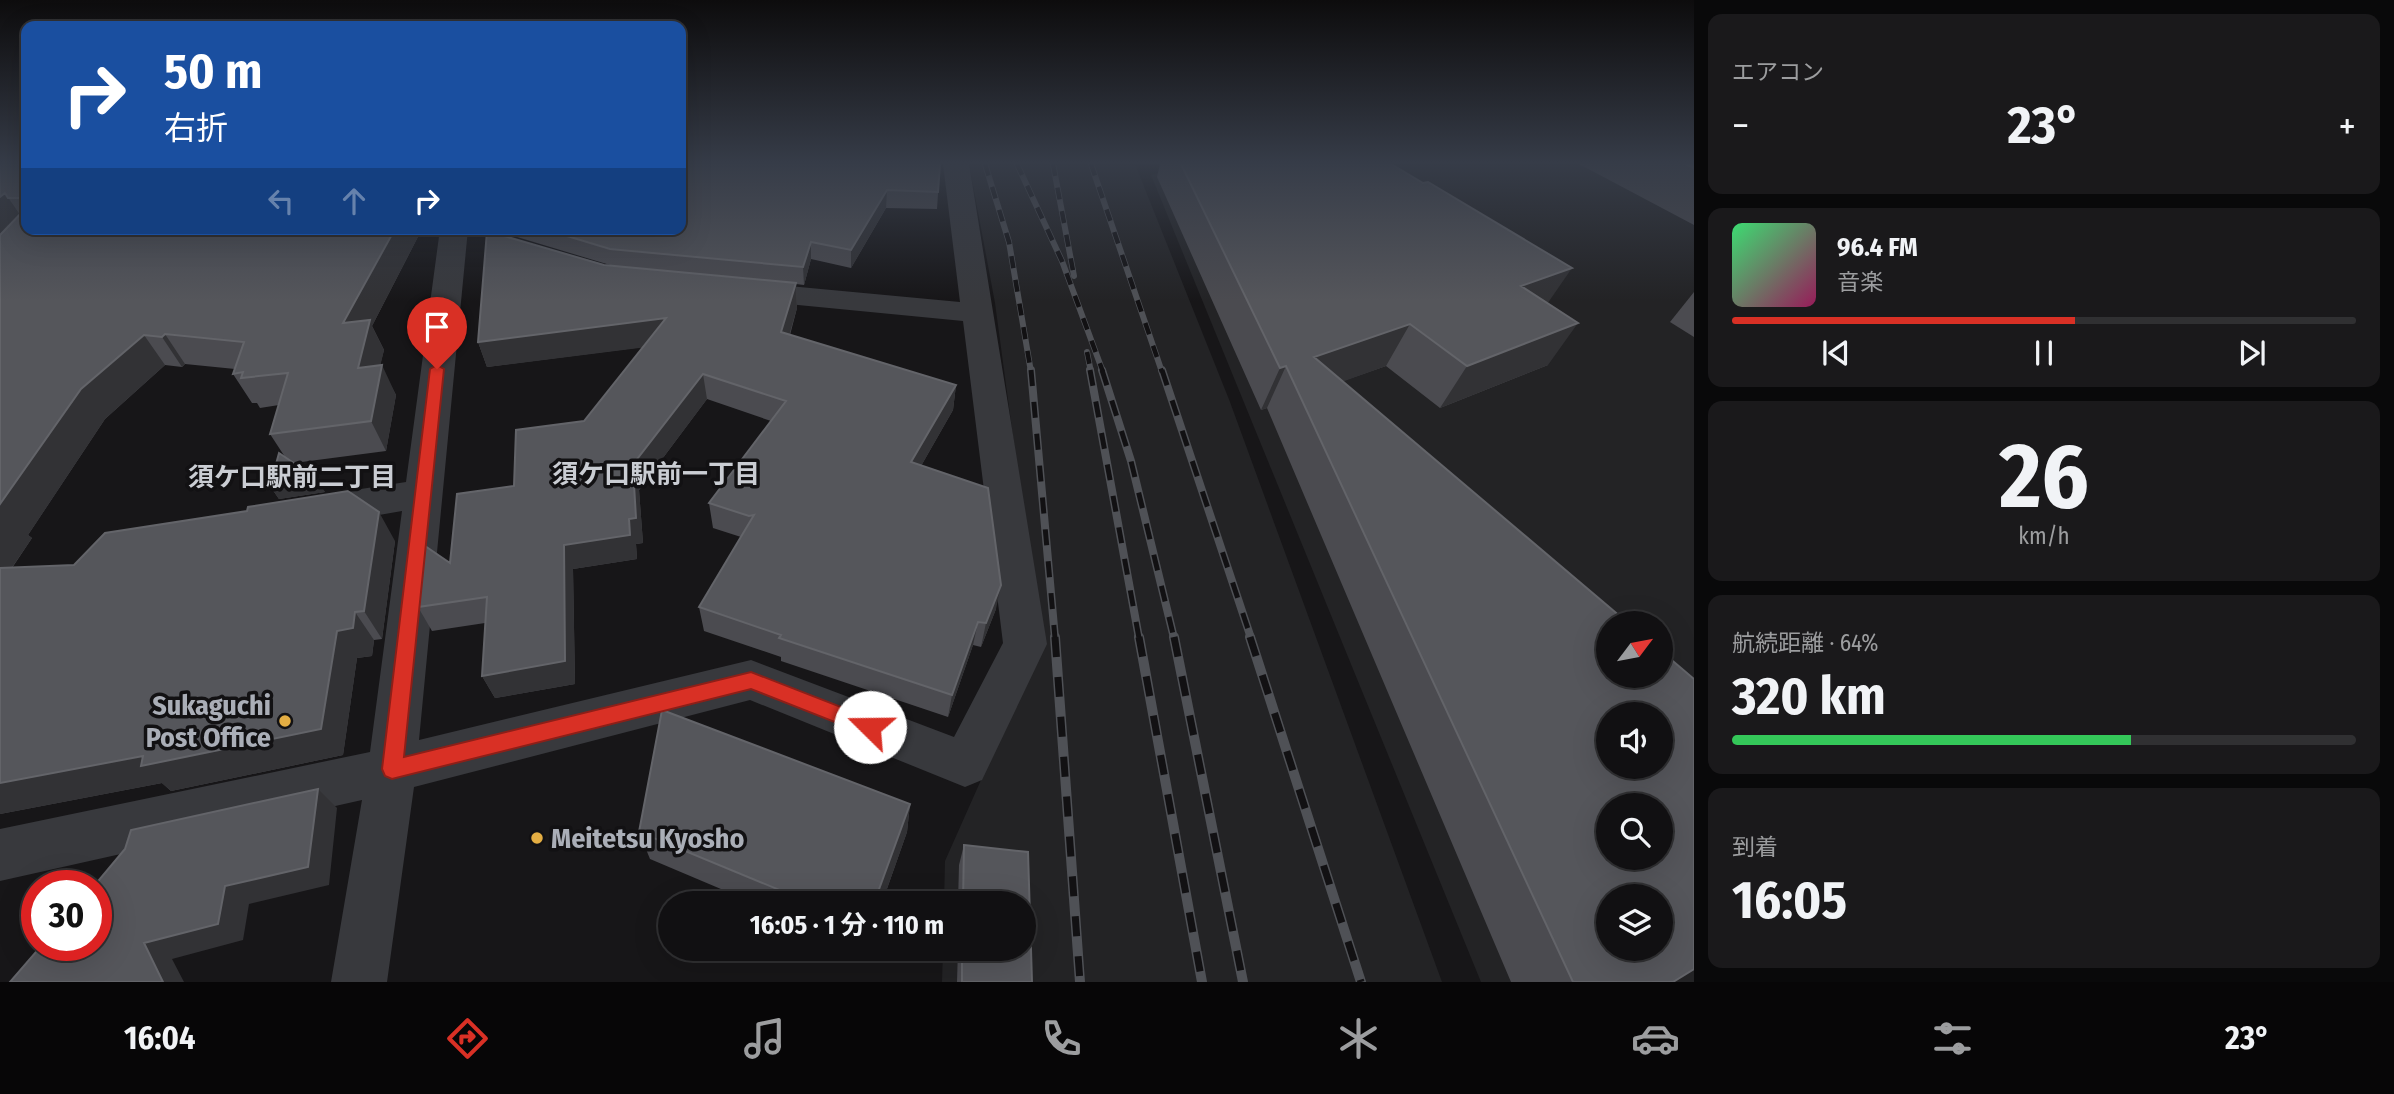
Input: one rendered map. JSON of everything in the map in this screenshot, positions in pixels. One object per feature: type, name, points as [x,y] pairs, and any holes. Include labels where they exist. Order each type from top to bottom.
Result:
[{"type":"street","points":[[0,855],[392,769],[751,680],[965,764],[1025,644],[962,210]]},
{"type":"street","points":[[359,982],[392,769],[424,493],[462,235]]},
{"type":"street","points":[[718,288],[977,313]]},
{"type":"street","points":[[277,517],[424,493]]},
{"type":"shaded area","points":[[978,210],[1153,210],[1230,402],[1442,982],[942,982],[943,961],[1036,961],[1036,891],[944,891],[945,861],[1041,645],[995,303]]},
{"type":"shaded area","points":[[1165,210],[1694,210],[1694,982],[1481,982]]},
{"type":"building","points":[[686,210],[875,210],[851,250],[811,242],[803,267],[610,249],[564,235],[686,235]]},
{"type":"building","points":[[1203,210],[1475,210],[1572,268],[1521,286],[1578,323],[1467,366],[1410,324],[1314,357],[1614,611],[1596,611],[1596,688],[1673,688],[1673,661],[1694,679],[1694,969],[1673,982],[1573,982],[1286,366],[1280,368]]},
{"type":"building","points":[[21,213],[21,235],[392,235],[343,323],[370,320],[358,368],[382,365],[371,421],[270,434],[288,373],[241,378],[243,372],[233,374],[244,342],[165,334],[162,337],[144,335],[81,389],[0,504],[0,235]]},
{"type":"building","points":[[487,235],[501,235],[604,265],[796,283],[781,332],[956,385],[911,462],[988,488],[1001,585],[986,623],[978,622],[952,695],[779,638],[781,635],[699,607],[754,515],[749,516],[709,503],[786,401],[703,374],[631,467],[636,518],[629,519],[630,535],[564,545],[565,661],[482,676],[487,597],[418,607],[425,546],[450,563],[457,494],[514,486],[516,430],[584,421],[666,318],[478,342]]},
{"type":"building","points":[[279,453],[317,479],[270,486]]},
{"type":"building","points":[[348,491],[379,512],[364,611],[355,612],[353,628],[337,631],[321,729],[141,766],[143,756],[0,783],[0,568],[74,565],[105,533],[247,511],[248,507]]},
{"type":"building","points":[[662,710],[910,804],[878,891],[782,891],[639,832]]},
{"type":"building","points":[[318,789],[308,867],[225,886],[218,924],[144,943],[163,982],[10,982],[28,961],[112,961],[112,870],[107,870],[125,849],[131,830]]},
{"type":"building","points":[[964,845],[1028,852],[1029,891],[963,891]]},
{"type":"building","points":[[962,961],[1031,961],[1032,982],[962,982]]},
{"type":"railway","points":[[999,210],[1009,242],[1031,372]]},
{"type":"railway","points":[[1038,210],[1062,261],[1103,372]]},
{"type":"railway","points":[[1062,210],[1074,276]]},
{"type":"railway","points":[[1107,210],[1162,372]]},
{"type":"railway","points":[[1087,352],[1091,372]]},
{"type":"railway","points":[[1031,370],[1055,638]]},
{"type":"railway","points":[[1090,370],[1139,638]]},
{"type":"railway","points":[[1102,370],[1131,461],[1174,638]]},
{"type":"railway","points":[[1162,370],[1251,638]]},
{"type":"railway","points":[[1055,637],[1080,982]]},
{"type":"railway","points":[[1139,637],[1202,982]]},
{"type":"railway","points":[[1174,637],[1243,982]]},
{"type":"railway","points":[[1250,637],[1361,982]]},
{"type":"place","name":"Sukaguchi Post Office","points":[[285,721]]},
{"type":"place","name":"Meitetsu Kyosho","points":[[537,838]]},
{"type":"district","name":"須ケ口駅前一丁目","points":[[656,474]]},
{"type":"district","name":"須ケ口駅前二丁目","points":[[292,477]]},
{"type":"route","points":[[437,369],[392,769],[751,680],[870,727]]}]
